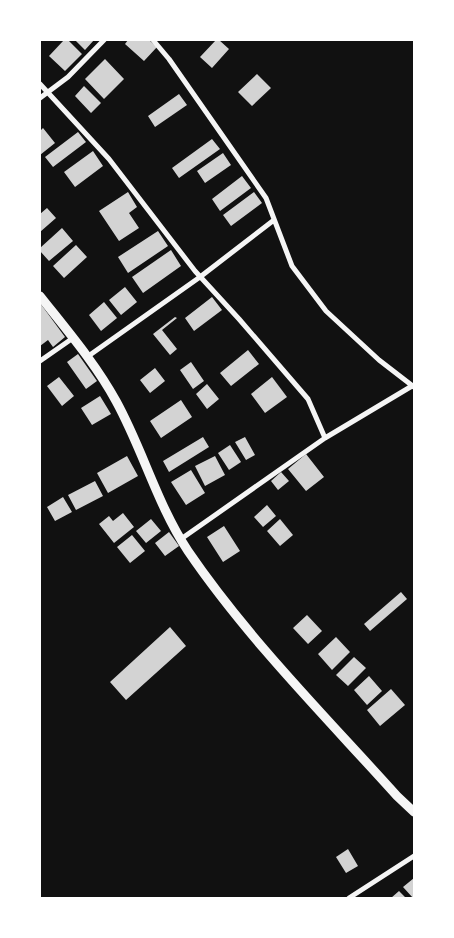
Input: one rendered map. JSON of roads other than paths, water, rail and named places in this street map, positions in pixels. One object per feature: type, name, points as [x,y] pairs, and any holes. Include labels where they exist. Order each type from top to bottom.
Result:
[{"type":"street","points":[[40,98],[68,77],[104,40]]},
{"type":"street","points":[[153,40],[169,59],[266,198],[292,266],[326,311],[379,360],[413,386],[325,438],[181,539]]},
{"type":"street","points":[[40,84],[108,159],[200,278],[239,318],[308,399],[325,438]]},
{"type":"street","points":[[87,357],[200,278],[274,220]]},
{"type":"street","points":[[40,296],[87,357],[116,400],[165,512],[181,539],[240,621],[397,796],[414,812]]},
{"type":"street","points":[[40,361],[73,338]]},
{"type":"street","points":[[350,898],[414,856]]}]
